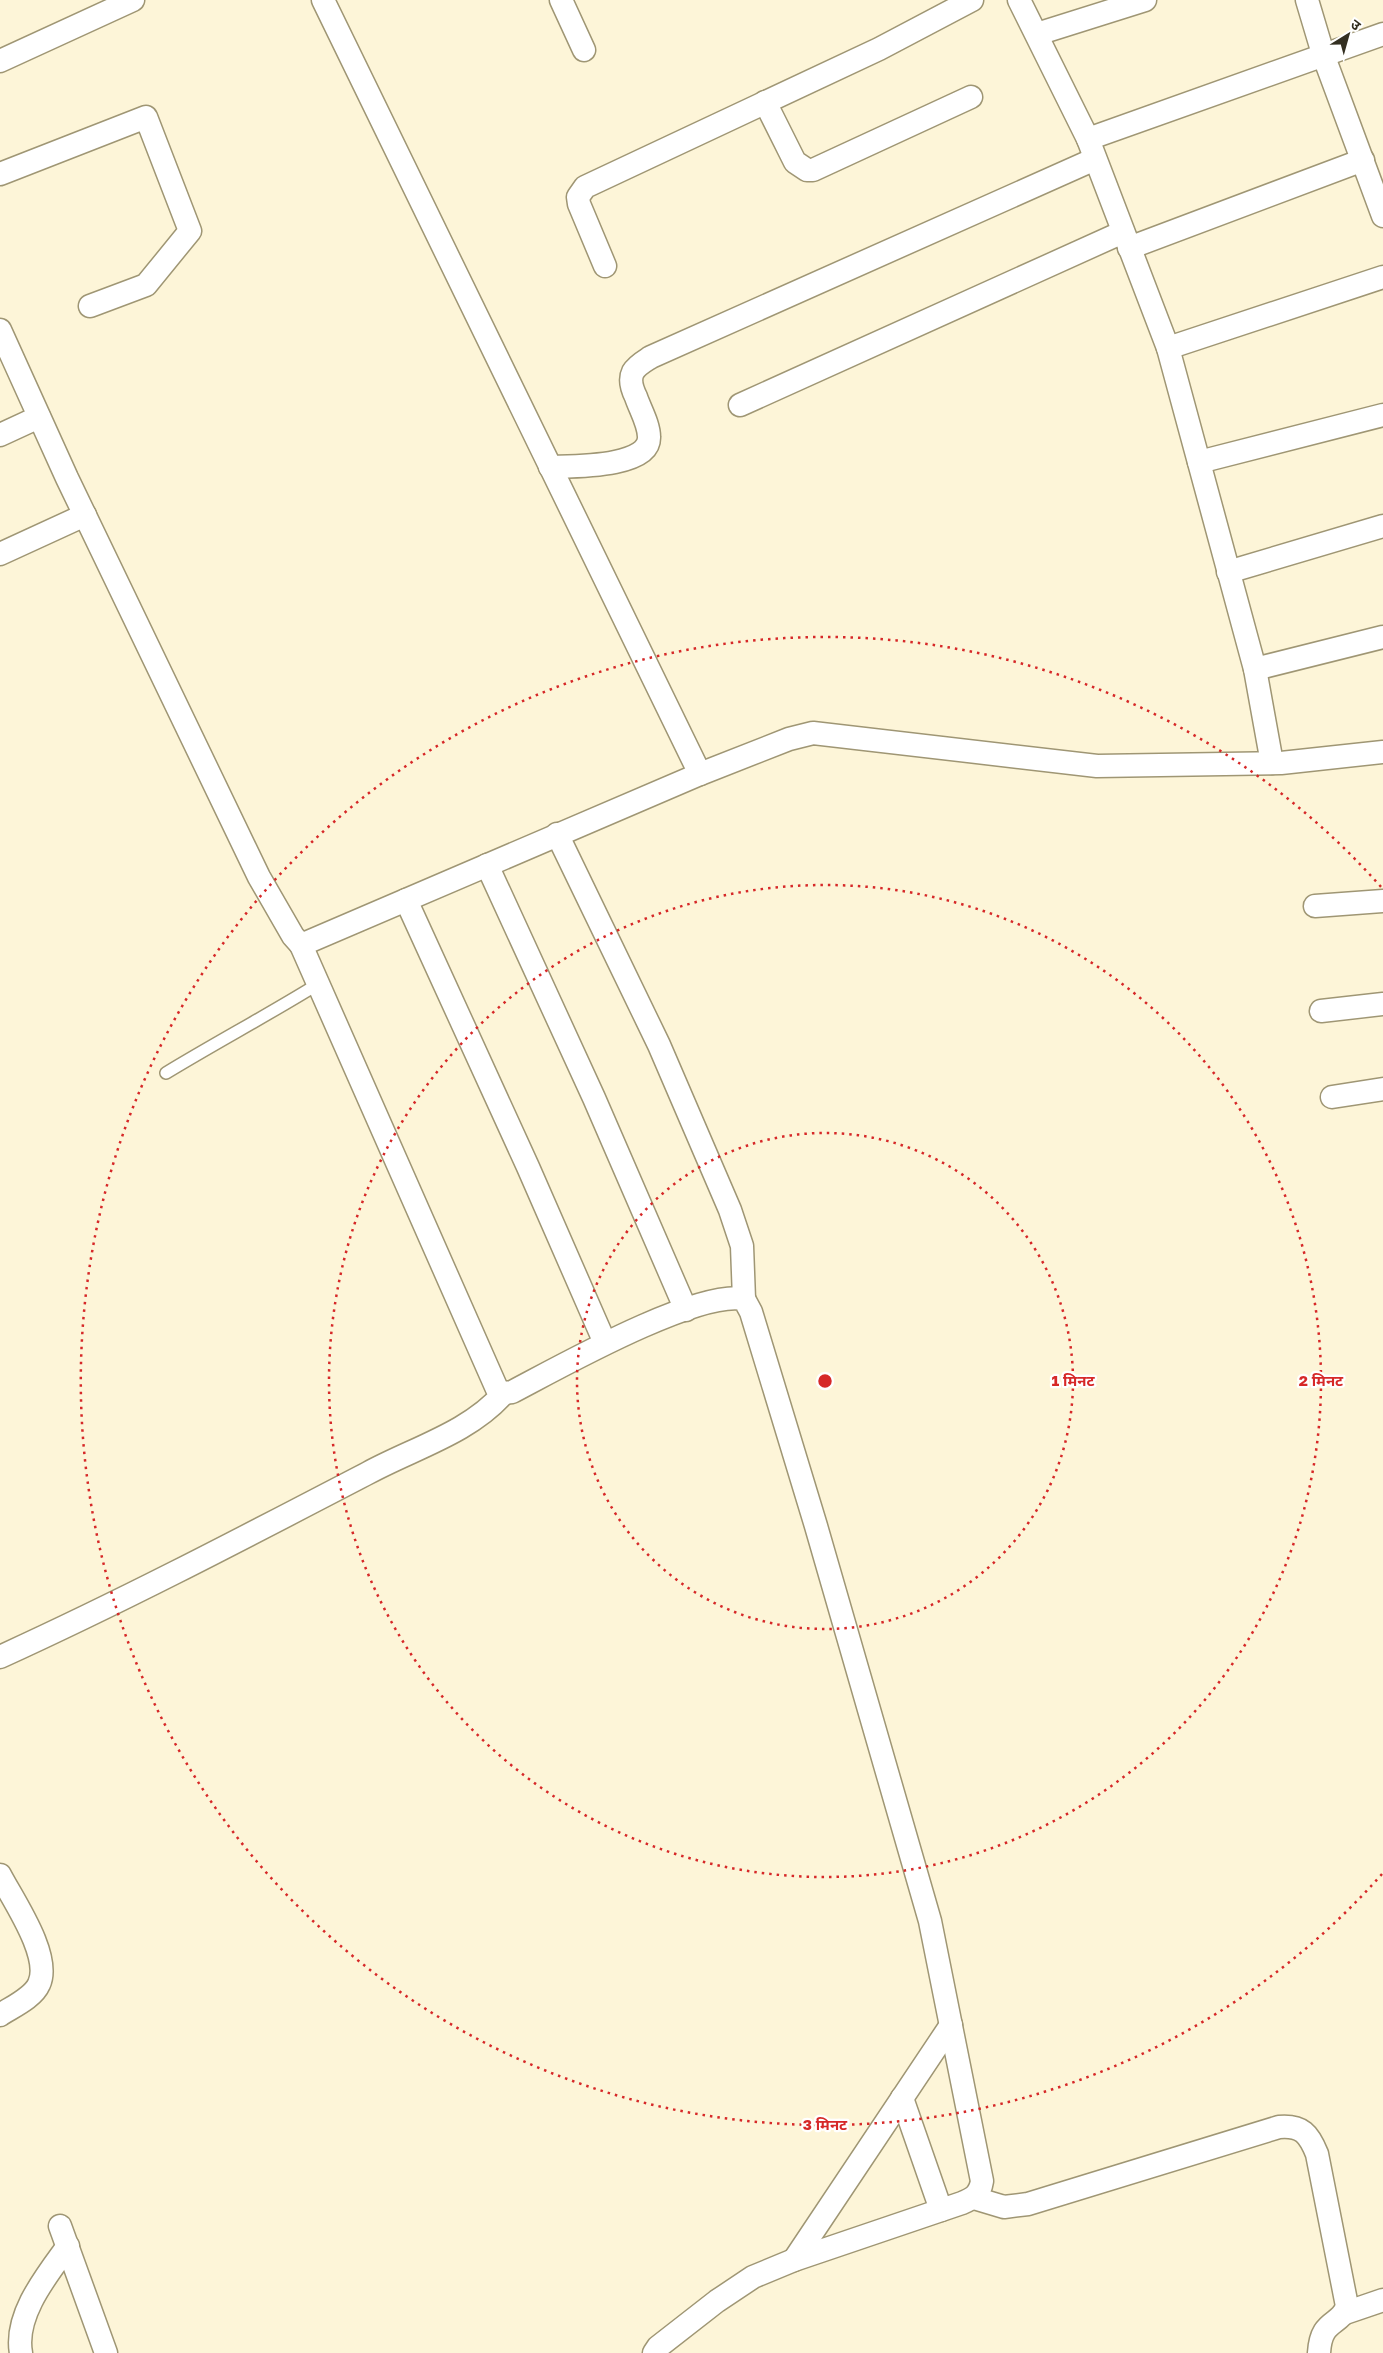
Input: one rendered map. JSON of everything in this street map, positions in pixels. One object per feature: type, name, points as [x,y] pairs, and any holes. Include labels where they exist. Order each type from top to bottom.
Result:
[{"type":"street","points":[[0,61],[133,0]]},
{"type":"street","points":[[323,0],[700,774]]},
{"type":"street","points":[[561,0],[584,50]]},
{"type":"street","points":[[605,266],[579,204],[580,192],[605,176],[878,50],[972,0]]},
{"type":"street","points":[[1019,0],[1091,149],[1168,348],[1255,670],[1272,763]]},
{"type":"street","points":[[1037,34],[1145,0]]},
{"type":"street","points":[[1308,0],[1324,57],[1383,216]]},
{"type":"street","points":[[550,467],[611,463],[637,454],[646,446],[650,438],[631,381],[634,371],[651,357],[1091,149],[1383,34]]},
{"type":"street","points":[[765,102],[795,162],[807,170],[822,166],[971,97]]},
{"type":"street","points":[[0,174],[146,117],[190,231],[146,285],[90,306]]},
{"type":"street","points":[[740,405],[1126,240],[1363,160]]},
{"type":"street","points":[[1168,348],[1383,277]]},
{"type":"street","points":[[0,330],[85,516],[259,877],[293,936],[301,945],[497,1389],[504,1393],[512,1392],[605,1343],[686,1310],[722,1299],[734,1297],[744,1299]]},
{"type":"street","points":[[1199,462],[1383,415]]},
{"type":"street","points":[[0,435],[39,416]]},
{"type":"street","points":[[0,554],[85,516]]},
{"type":"street","points":[[1228,572],[1383,526]]},
{"type":"street","points":[[1255,670],[1383,637]]},
{"type":"street","points":[[301,945],[700,774],[789,739],[813,733],[1098,766],[1272,763],[1383,752]]},
{"type":"street","points":[[557,834],[659,1045],[730,1210],[742,1246],[744,1299],[751,1312],[816,1526],[930,1921],[982,2181],[981,2190],[974,2198],[794,2260],[753,2277],[717,2301],[654,2353]]},
{"type":"street","points":[[487,865],[590,1089],[686,1310]]},
{"type":"street","points":[[406,900],[528,1167],[605,1343]]},
{"type":"street","points":[[1315,906],[1383,901]]},
{"type":"street","points":[[1321,1011],[1383,1004]]},
{"type":"street","points":[[1332,1097],[1383,1090]]},
{"type":"street","points":[[0,1657],[96,1613],[398,1457],[472,1422],[490,1408],[504,1393]]},
{"type":"street","points":[[0,1875],[36,1945],[42,1964],[39,1984],[28,1997],[0,2015]]},
{"type":"street","points":[[794,2260],[951,2025]]},
{"type":"street","points":[[902,2098],[941,2210]]},
{"type":"street","points":[[974,2198],[1004,2207],[1028,2204],[1279,2127],[1292,2126],[1303,2131],[1311,2140],[1317,2154],[1346,2296],[1347,2306],[1345,2313]]},
{"type":"street","points":[[21,2353],[18,2342],[33,2296],[64,2236],[106,2353]]},
{"type":"street","points":[[1319,2353],[1320,2338],[1328,2325],[1345,2313],[1383,2300]]},
{"type":"lane","points":[[166,1073],[228,1035],[267,1016],[318,984]]}]
